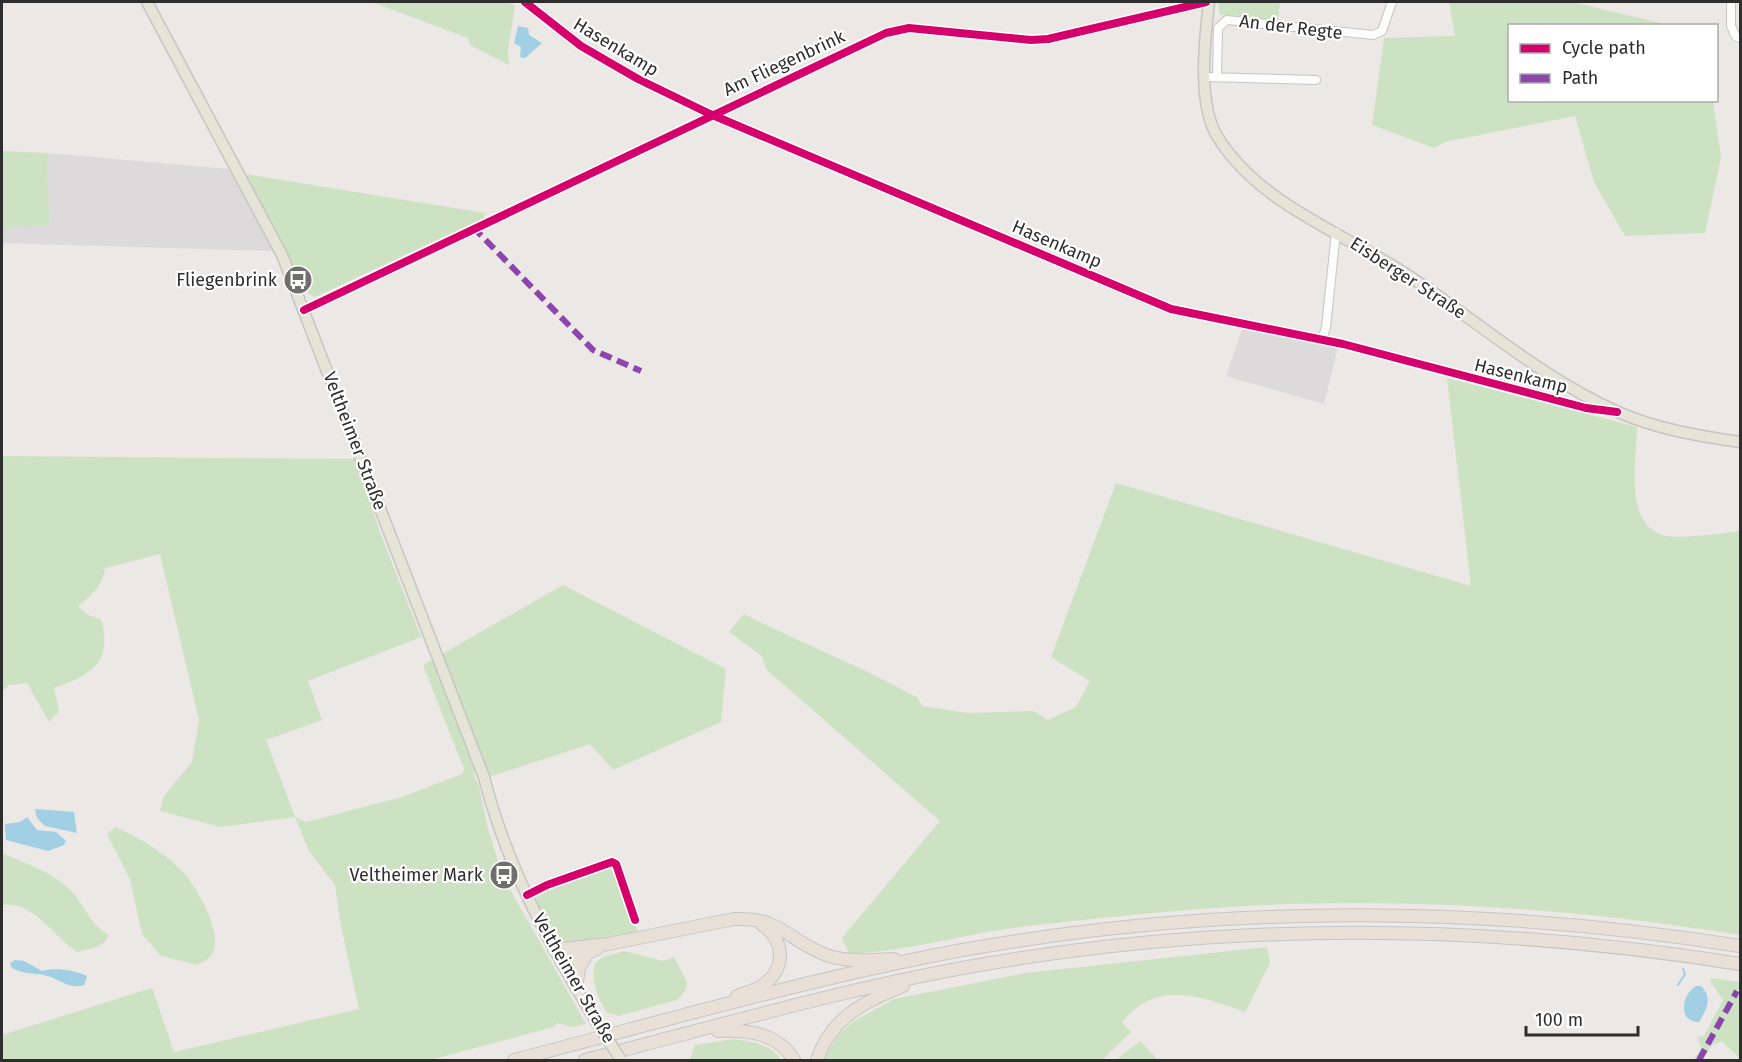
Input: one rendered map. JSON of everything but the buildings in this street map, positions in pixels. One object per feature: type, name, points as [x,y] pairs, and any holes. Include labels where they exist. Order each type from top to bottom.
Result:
[{"type":"highway","points":[[514,1060],[919,959],[1099,930],[1214,919],[1361,915],[1563,923],[1740,946]]},
{"type":"highway","points":[[554,950],[608,944],[734,919],[774,923],[813,949],[847,960],[919,959]]},
{"type":"highway","points":[[697,1013],[760,987],[771,978],[781,960],[780,945],[771,931],[761,924],[734,919]]},
{"type":"highway","points":[[585,1060],[822,998],[934,974],[1113,946],[1305,933],[1443,933],[1504,936],[1628,948],[1740,964]]},
{"type":"highway","points":[[561,962],[608,944]]},
{"type":"highway","points":[[576,988],[579,968],[590,951]]},
{"type":"highway","points":[[817,1060],[824,1042],[845,1015],[875,997],[934,974]]},
{"type":"highway","points":[[696,1032],[736,1030],[760,1033],[775,1040],[787,1050],[794,1060]]},
{"type":"main road","name":"Veltheimer Straße","points":[[147,2],[282,255],[484,777],[505,849],[554,950],[621,1060]]},
{"type":"main road","name":"Eisberger Straße","points":[[1207,2],[1205,77],[1216,134],[1235,160],[1278,199],[1405,273],[1548,372],[1617,412],[1680,433],[1740,442]]},
{"type":"street","name":"Hasenkamp","points":[[525,2],[581,46],[638,79],[710,114],[1171,309],[1322,340],[1586,408],[1617,412]]},
{"type":"street","name":"Am Fliegenbrink","points":[[304,309],[710,114],[886,33],[909,28],[1031,40],[1048,39],[1207,2]]},
{"type":"street","name":"An der Regte","points":[[1217,75],[1218,28],[1227,20],[1373,36],[1382,31],[1392,2]]},
{"type":"street","points":[[1731,2],[1731,26],[1736,37],[1740,38]]},
{"type":"street","points":[[1205,77],[1217,75],[1316,80]]},
{"type":"street","points":[[1322,340],[1326,327],[1336,232]]},
{"type":"street","name":"Veltheimer Straße","points":[[527,895],[547,885],[612,862],[616,864],[635,920]]},
{"type":"shaded area","points":[[47,153],[238,168],[275,251],[2,243],[2,235],[8,227],[48,225]]},
{"type":"shaded area","points":[[1243,327],[1338,347],[1324,404],[1226,376]]},
{"type":"green space","points":[[372,2],[509,2],[515,6],[508,49],[509,65],[470,45],[468,38]]},
{"type":"green space","points":[[1218,2],[1280,2],[1278,22],[1220,15]]},
{"type":"green space","points":[[1449,2],[1572,2],[1665,24],[1508,24],[1508,102],[1713,102],[1721,157],[1705,233],[1625,236],[1594,182],[1575,116],[1445,142],[1434,148],[1372,125],[1384,38],[1455,36]]},
{"type":"green space","points":[[2,151],[47,153],[49,225],[8,227],[2,235]]},
{"type":"green space","points":[[245,174],[485,213],[484,218],[315,297],[304,291]]},
{"type":"green space","points":[[1447,378],[1637,427],[1635,488],[1642,517],[1650,528],[1662,535],[1678,537],[1740,531],[1740,935],[1572,913],[1459,905],[1289,904],[1126,915],[1060,922],[894,949],[849,954],[842,938],[940,821],[767,670],[762,656],[729,632],[744,614],[896,686],[918,698],[922,706],[967,713],[1033,711],[1048,720],[1076,707],[1090,681],[1051,657],[1116,483],[1471,586]]},
{"type":"green space","points":[[2,456],[354,459],[359,463],[379,530],[421,637],[308,681],[322,720],[266,740],[295,817],[221,827],[160,811],[164,796],[192,762],[199,720],[160,554],[105,568],[96,590],[78,606],[88,615],[101,619],[104,646],[96,665],[89,672],[54,688],[59,711],[49,722],[27,683],[9,685],[2,692]]},
{"type":"green space","points":[[563,585],[726,669],[721,722],[613,770],[590,744],[492,776],[473,773],[479,786],[487,825],[502,875],[586,1024],[572,1027],[557,1023],[554,1027],[430,1060],[2,1060],[2,1035],[152,988],[174,1052],[359,1009],[341,926],[335,885],[309,851],[295,817],[306,822],[402,797],[462,774],[464,769],[423,665]]},
{"type":"green space","points":[[116,827],[164,855],[188,878],[205,906],[213,929],[214,950],[207,960],[197,965],[161,956],[142,934],[130,879],[107,834]]},
{"type":"green space","points":[[2,853],[39,869],[65,885],[97,926],[109,935],[106,940],[96,947],[77,952],[24,908],[2,905]]},
{"type":"green space","points":[[612,866],[638,932],[573,943],[559,939],[549,929],[535,901],[538,892]]},
{"type":"green space","points":[[1267,947],[1270,963],[1245,1012],[1196,997],[1164,996],[1150,1000],[1135,1009],[1122,1022],[1131,1032],[1102,1060],[823,1060],[838,1035],[854,1021],[894,999],[1025,973]]},
{"type":"green space","points":[[624,951],[663,961],[674,957],[687,982],[685,991],[677,1000],[618,1016],[606,1012],[596,988],[595,963],[603,957]]},
{"type":"green space","points":[[1712,978],[1740,982],[1740,1059],[1722,1041],[1712,1045],[1703,1060],[1694,1060],[1701,1048],[1697,1037],[1704,1036],[1723,1000],[1710,981]]},
{"type":"green space","points":[[734,1039],[767,1047],[781,1060],[690,1060],[695,1045]]},
{"type":"green space","points":[[1140,1041],[1158,1060],[1116,1060]]},
{"type":"water","points":[[518,26],[528,28],[529,35],[542,43],[525,58],[520,57],[521,47],[514,43]]},
{"type":"water","points":[[35,809],[74,812],[77,833],[45,826],[37,818]]},
{"type":"water","points":[[27,817],[37,830],[56,832],[66,841],[64,845],[48,851],[6,840],[5,824],[20,822]]},
{"type":"water","points":[[15,960],[24,961],[42,971],[64,970],[87,976],[84,985],[73,986],[49,976],[16,970],[10,963]]},
{"type":"water","points":[[1696,986],[1701,986],[1705,990],[1708,999],[1708,1004],[1699,1022],[1687,1018],[1684,1007],[1687,995]]},
{"type":"waterway","points":[[1678,985],[1685,974],[1683,969]]},
{"type":"marked path","points":[[473,227],[593,350],[641,371]]},
{"type":"marked path","points":[[1699,1060],[1737,991]]},
{"type":"cycle path","points":[[525,2],[581,46],[638,79],[710,114],[1171,309],[1343,344],[1586,408],[1617,412]]},
{"type":"cycle path","points":[[304,310],[886,33],[909,28],[1031,40],[1048,39],[1206,2]]},
{"type":"cycle path","points":[[527,895],[547,885],[612,862],[616,864],[635,920]]},
{"type":"place","name":"Fliegenbrink","points":[[298,280]]},
{"type":"place","name":"Veltheimer Mark","points":[[504,875]]}]
